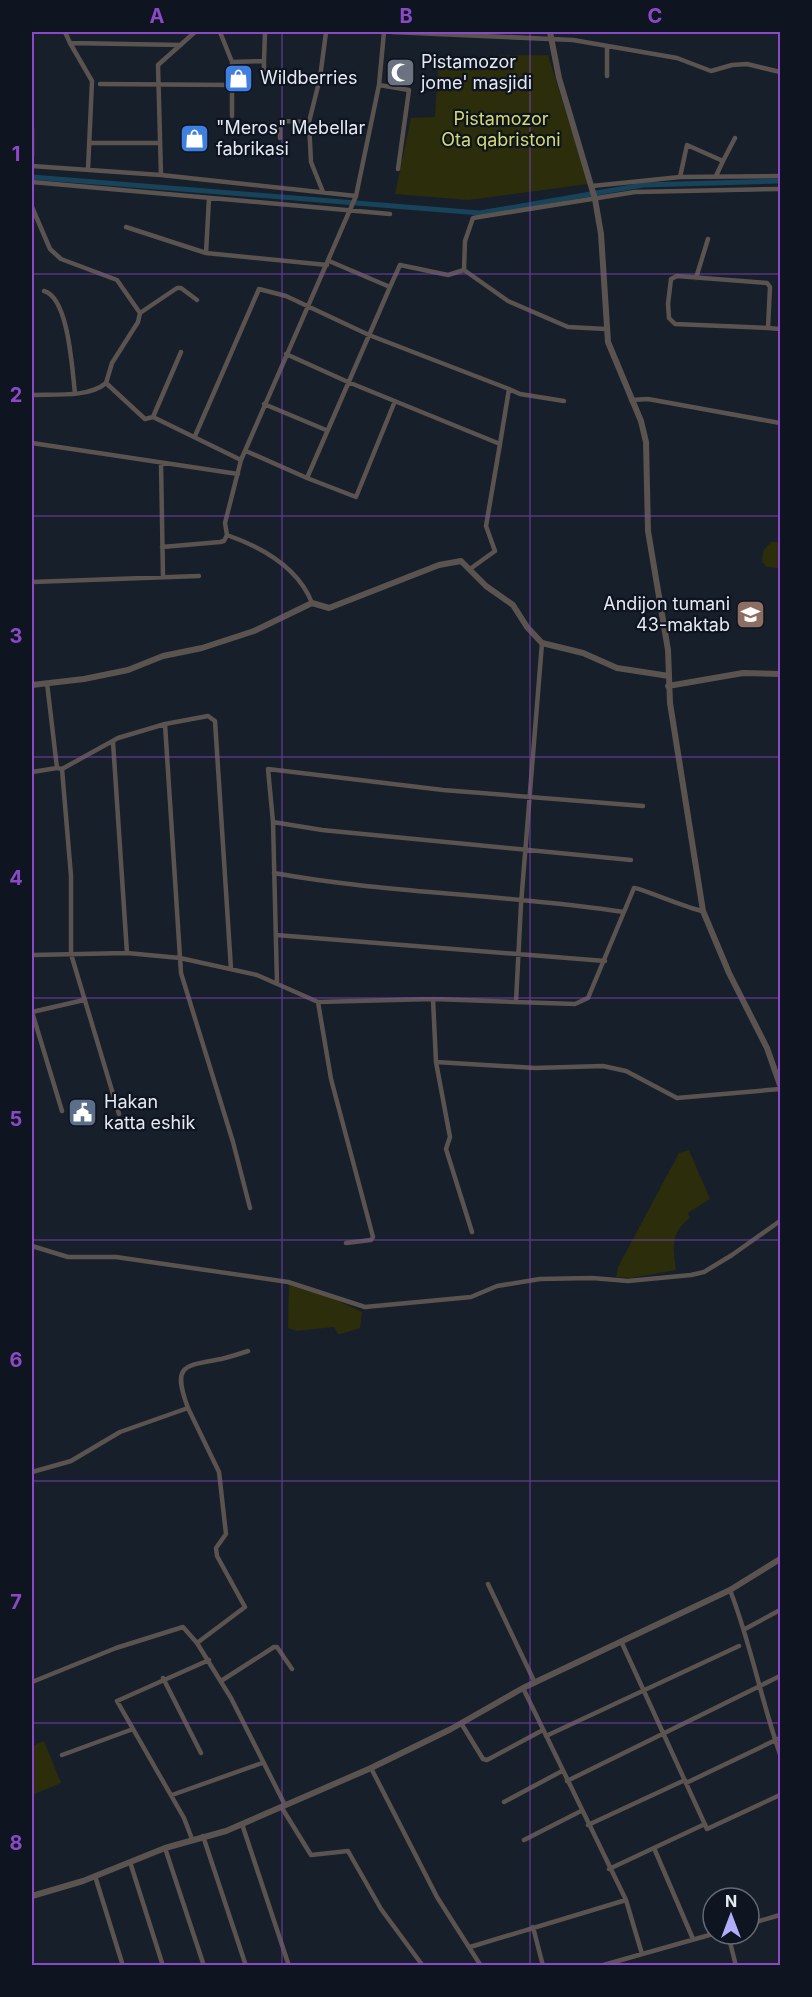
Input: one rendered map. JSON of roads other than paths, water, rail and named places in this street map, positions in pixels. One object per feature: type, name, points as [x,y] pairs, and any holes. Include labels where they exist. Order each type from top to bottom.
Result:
[{"type":"street","points":[[65,32],[92,81],[88,170]]},
{"type":"street","points":[[161,175],[158,65],[195,32]]},
{"type":"street","points":[[220,32],[232,62],[232,116]]},
{"type":"street","points":[[264,83],[265,32]]},
{"type":"street","points":[[323,192],[311,162],[309,122],[320,78],[326,32]]},
{"type":"street","points":[[162,547],[224,541],[225,523],[241,460],[356,196],[379,85],[384,32]]},
{"type":"street","points":[[392,32],[552,39],[677,58],[711,71],[724,69],[732,64],[747,64],[780,72]]},
{"type":"street","points":[[436,1062],[535,1068],[603,1066],[626,1071],[677,1098],[780,1087],[767,1048],[729,973],[703,911],[668,686],[668,650],[648,531],[646,442],[641,420],[613,358],[606,329],[601,234],[595,198],[559,78],[550,32]]},
{"type":"street","points":[[70,43],[181,45]]},
{"type":"street","points":[[607,47],[607,76]]},
{"type":"street","points":[[232,62],[264,62]]},
{"type":"street","points":[[100,84],[233,85]]},
{"type":"street","points":[[379,85],[410,90],[398,169]]},
{"type":"street","points":[[280,138],[280,121],[309,122]]},
{"type":"street","points":[[32,128],[32,156]]},
{"type":"street","points":[[716,176],[735,138]]},
{"type":"street","points":[[90,143],[160,143]]},
{"type":"street","points":[[680,177],[687,145],[723,161]]},
{"type":"street","points":[[32,166],[161,175],[356,196]]},
{"type":"street","points":[[592,187],[680,177],[780,176]]},
{"type":"street","points":[[32,182],[390,214]]},
{"type":"street","points":[[464,270],[465,241],[473,218],[654,191],[780,189]]},
{"type":"street","points":[[206,253],[209,198]]},
{"type":"street","points":[[32,207],[50,249],[61,259],[117,280],[140,313]]},
{"type":"street","points":[[126,227],[206,253],[328,263],[390,287]]},
{"type":"street","points":[[696,278],[708,239]]},
{"type":"street","points":[[307,478],[400,265],[448,275],[464,270]]},
{"type":"street","points":[[464,270],[507,301],[568,327],[606,329]]},
{"type":"street","points":[[768,328],[769,284],[677,276],[671,279],[668,304],[672,322],[768,328],[780,328]]},
{"type":"street","points":[[32,395],[75,393],[98,388],[105,383],[112,363],[138,322],[140,313],[177,288],[181,288],[197,300]]},
{"type":"street","points":[[195,436],[256,291],[264,290],[286,296],[369,335],[520,394],[564,401]]},
{"type":"street","points":[[44,291],[52,296],[59,307],[69,344],[75,393]]},
{"type":"street","points":[[153,417],[181,352]]},
{"type":"street","points":[[286,354],[500,444]]},
{"type":"street","points":[[105,383],[142,417],[153,417],[241,460]]},
{"type":"street","points":[[470,569],[495,551],[486,525],[509,389]]},
{"type":"street","points":[[631,400],[648,399],[780,423]]},
{"type":"street","points":[[246,452],[356,497],[395,401]]},
{"type":"street","points":[[264,404],[326,430]]},
{"type":"street","points":[[32,443],[238,474]]},
{"type":"street","points":[[161,463],[163,577]]},
{"type":"street","points":[[226,535],[258,546],[295,576],[312,603],[329,608],[455,561],[461,561],[486,586],[513,605],[535,637],[542,643],[583,653],[617,668],[669,676]]},
{"type":"street","points":[[32,582],[199,576]]},
{"type":"street","points":[[32,685],[84,679],[117,672],[144,661],[202,648],[254,631],[312,603]]},
{"type":"street","points":[[516,1002],[517,954],[532,797],[542,643]]},
{"type":"street","points":[[668,686],[743,673],[780,674]]},
{"type":"street","points":[[47,683],[60,768],[71,876],[73,951],[71,954],[119,1114]]},
{"type":"street","points":[[32,772],[60,768],[136,731],[208,716],[216,721],[231,969]]},
{"type":"street","points":[[165,724],[181,973],[233,1142],[250,1208]]},
{"type":"street","points":[[113,742],[127,953]]},
{"type":"street","points":[[277,983],[273,822],[267,773],[269,769],[443,790],[644,806]]},
{"type":"street","points":[[273,822],[322,830],[631,860]]},
{"type":"street","points":[[274,873],[323,882],[624,912]]},
{"type":"street","points":[[32,955],[127,953],[180,958],[231,969],[277,983],[318,1002],[433,999],[584,1002],[605,962],[631,892],[638,887],[658,898],[703,911]]},
{"type":"street","points":[[276,934],[605,962]]},
{"type":"street","points":[[433,999],[436,1062],[450,1137],[446,1149],[472,1232]]},
{"type":"street","points":[[62,1111],[32,1012],[84,1000]]},
{"type":"street","points":[[318,1002],[331,1079],[373,1237],[371,1240],[346,1243]]},
{"type":"street","points":[[32,1246],[68,1257],[116,1257],[288,1282],[365,1307],[471,1297],[497,1287],[540,1279],[592,1278],[628,1281],[691,1275],[704,1272],[780,1221]]},
{"type":"street","points":[[197,1643],[245,1607],[217,1556],[216,1548],[226,1534],[219,1472],[188,1408],[181,1375],[184,1369],[198,1362],[248,1351]]},
{"type":"street","points":[[32,1472],[71,1461],[120,1432],[188,1408]]},
{"type":"street","points":[[32,1896],[95,1876],[165,1848],[242,1824],[371,1768],[461,1724],[523,1688],[730,1590],[780,1559]]},
{"type":"street","points":[[488,1584],[535,1683]]},
{"type":"street","points":[[730,1590],[745,1629],[759,1689],[778,1740],[780,1754]]},
{"type":"street","points":[[745,1629],[780,1610]]},
{"type":"street","points":[[32,1682],[116,1648],[183,1627],[209,1659],[311,1855],[348,1851],[381,1909],[423,1965]]},
{"type":"street","points":[[621,1641],[707,1829],[780,1796]]},
{"type":"street","points":[[461,1724],[483,1759],[487,1760],[739,1646]]},
{"type":"street","points":[[221,1681],[274,1647],[277,1647],[292,1669]]},
{"type":"street","points":[[192,1839],[172,1795],[117,1701],[163,1678],[209,1659]]},
{"type":"street","points":[[567,1781],[759,1689],[780,1676]]},
{"type":"street","points":[[163,1678],[201,1753]]},
{"type":"street","points":[[523,1688],[626,1900],[642,1954]]},
{"type":"street","points":[[62,1755],[133,1729]]},
{"type":"street","points":[[588,1825],[778,1740]]},
{"type":"street","points":[[172,1795],[262,1763]]},
{"type":"street","points":[[371,1768],[438,1897],[481,1965]]},
{"type":"street","points":[[504,1802],[562,1771]]},
{"type":"street","points":[[524,1840],[581,1811]]},
{"type":"street","points":[[242,1824],[289,1965]]},
{"type":"street","points":[[609,1869],[705,1824]]},
{"type":"street","points":[[202,1836],[246,1965]]},
{"type":"street","points":[[165,1848],[204,1965]]},
{"type":"street","points":[[654,1848],[693,1939]]},
{"type":"street","points":[[130,1862],[163,1965]]},
{"type":"street","points":[[95,1876],[123,1965]]},
{"type":"street","points":[[470,1947],[626,1900]]},
{"type":"street","points":[[761,1921],[780,1915]]},
{"type":"street","points":[[533,1927],[543,1965]]},
{"type":"street","points":[[600,1965],[620,1963],[642,1954],[701,1937]]},
{"type":"street","points":[[731,1946],[736,1965]]},
{"type":"waterway","points":[[32,177],[480,213],[643,185],[780,181]]},
{"type":"place","name":"Pistamozor jome' masjidi","points":[[400,72]]},
{"type":"place","name":"Wildberries","points":[[239,78]]},
{"type":"place","name":"\"Meros\" Mebellar fabrikasi","points":[[195,138]]},
{"type":"place","name":"Andijon tumani 43-maktab","points":[[751,614]]},
{"type":"place","name":"Hakan katta eshik","points":[[83,1112]]},
{"type":"park label","name":"Pistamozor Ota qabristoni","points":[[501,129]]}]
